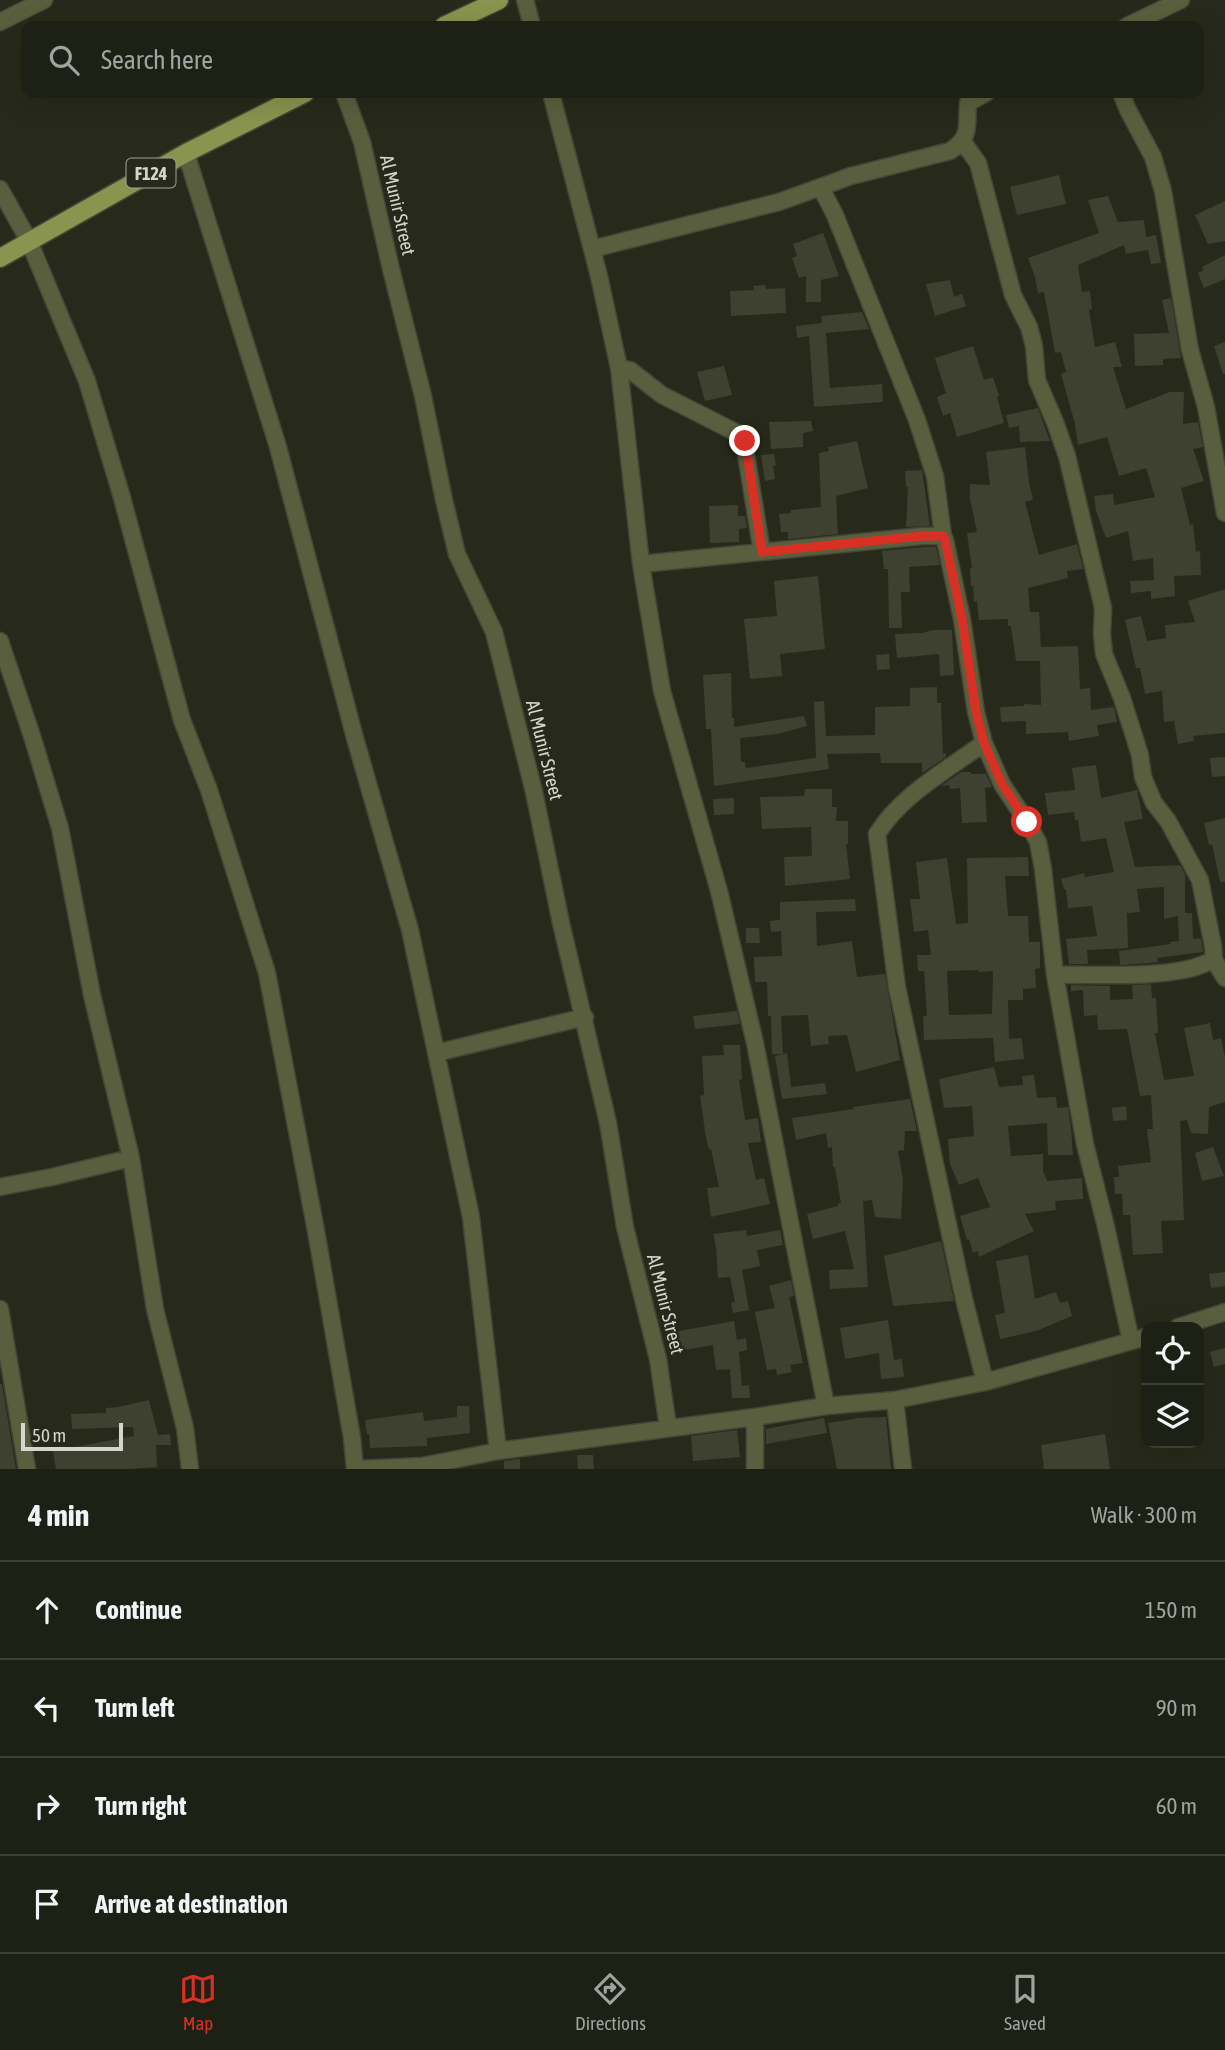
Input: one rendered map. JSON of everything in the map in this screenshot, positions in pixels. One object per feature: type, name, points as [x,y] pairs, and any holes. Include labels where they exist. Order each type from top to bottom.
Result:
[{"type":"main road","points":[[455,21],[499,0]]},
{"type":"main road","name":"F124","points":[[0,258],[186,153],[295,98]]},
{"type":"street","points":[[0,22],[44,0]]},
{"type":"street","points":[[525,0],[531,21]]},
{"type":"street","points":[[1137,21],[1181,0]]},
{"type":"street","name":"Al Munir Street","points":[[346,98],[362,142],[423,397],[457,554],[487,615],[534,792],[561,923],[608,1123],[625,1227],[658,1359],[668,1427]]},
{"type":"street","points":[[552,98],[620,368],[641,564],[662,691],[719,891],[755,1043],[826,1406]]},
{"type":"street","points":[[592,249],[779,202],[851,176],[950,151],[963,142],[968,129],[968,103],[977,98]]},
{"type":"street","points":[[1123,98],[1153,157],[1163,191],[1190,350],[1220,455],[1225,513]]},
{"type":"street","points":[[963,142],[978,163],[1013,295],[1029,327],[1034,346],[1037,380],[1067,456],[1103,608],[1104,654],[1122,698],[1140,755],[1143,776],[1154,803],[1173,830],[1202,888],[1214,960],[1225,978]]},
{"type":"street","points":[[186,153],[278,447],[355,738],[410,930],[471,1216],[498,1451]]},
{"type":"street","points":[[0,188],[29,241],[88,381],[182,720],[209,790],[267,973],[316,1231],[357,1469],[422,1466],[498,1451],[668,1427],[826,1406],[895,1400],[985,1382],[1139,1339],[1085,1144],[1055,975],[1044,869],[1038,842],[1002,784],[984,743],[976,712],[948,548],[943,536],[935,476],[917,420],[835,215],[821,188]]},
{"type":"street","points":[[620,368],[630,370],[662,395],[743,436],[762,552]]},
{"type":"street","points":[[641,564],[943,536]]},
{"type":"street","points":[[0,641],[60,828],[92,995],[131,1157],[155,1309],[185,1428],[190,1469]]},
{"type":"street","points":[[984,743],[888,817],[877,834],[897,987],[964,1299],[985,1382]]},
{"type":"street","points":[[1055,975],[1174,971],[1214,960]]},
{"type":"street","points":[[436,1053],[585,1017]]},
{"type":"street","points":[[0,1187],[131,1157]]},
{"type":"street","points":[[0,1309],[27,1469]]},
{"type":"street","points":[[1194,1322],[1225,1312]]},
{"type":"street","points":[[895,1400],[903,1469]]},
{"type":"street","points":[[755,1417],[755,1469]]},
{"type":"building","points":[[1059,175],[1066,204],[1017,215],[1010,187]]},
{"type":"building","points":[[1108,196],[1118,222],[1144,220],[1146,237],[1156,235],[1161,263],[1151,264],[1148,250],[1126,254],[1124,245],[1078,265],[1082,292],[1090,291],[1092,309],[1089,310],[1095,347],[1115,342],[1122,367],[1113,367],[1126,409],[1170,392],[1184,392],[1183,424],[1198,422],[1203,447],[1193,449],[1204,481],[1181,488],[1190,525],[1193,524],[1196,552],[1200,551],[1201,575],[1174,576],[1175,596],[1151,599],[1151,591],[1131,593],[1130,581],[1154,580],[1153,558],[1133,561],[1128,531],[1106,538],[1096,511],[1094,496],[1113,494],[1114,505],[1155,497],[1146,468],[1119,476],[1107,437],[1078,445],[1061,374],[1066,372],[1061,352],[1055,353],[1044,292],[1038,293],[1028,258],[1099,233],[1088,200]]},
{"type":"building","points":[[1225,201],[1225,241],[1208,244],[1195,215]]},
{"type":"building","points":[[823,233],[839,276],[821,280],[821,302],[806,302],[806,276],[799,278],[792,258],[797,256],[793,244]]},
{"type":"building","points":[[1225,255],[1225,279],[1204,288],[1198,273],[1204,270],[1202,267]]},
{"type":"building","points":[[950,280],[954,297],[962,294],[966,306],[935,316],[926,284]]},
{"type":"building","points":[[765,285],[766,289],[785,288],[786,313],[731,316],[730,291],[754,290],[753,286]]},
{"type":"building","points":[[1171,298],[1181,358],[1163,359],[1163,365],[1135,366],[1134,334],[1169,333],[1162,300]]},
{"type":"building","points":[[862,312],[869,329],[826,333],[830,388],[882,384],[883,402],[814,407],[809,336],[797,338],[796,326],[822,323],[821,316]]},
{"type":"building","points":[[1225,342],[1225,374],[1223,374],[1214,346]]},
{"type":"building","points":[[973,346],[984,380],[993,377],[1004,423],[957,437],[950,413],[943,416],[937,397],[946,393],[935,358]]},
{"type":"building","points":[[724,366],[732,395],[705,401],[697,372]]},
{"type":"building","points":[[1038,408],[1050,441],[1020,442],[1019,426],[1009,428],[1006,415]]},
{"type":"building","points":[[811,421],[813,431],[803,433],[803,447],[771,449],[769,422]]},
{"type":"building","points":[[857,441],[868,488],[836,496],[838,534],[788,539],[788,532],[781,532],[779,514],[821,507],[819,453],[829,451],[828,447]]},
{"type":"building","points":[[1025,447],[1033,500],[1025,502],[1039,555],[1077,544],[1083,569],[1067,571],[1068,578],[1028,588],[1030,612],[1039,612],[1041,647],[1078,646],[1080,689],[1090,688],[1091,710],[1114,707],[1117,722],[1097,725],[1099,736],[1069,741],[1068,732],[1026,734],[1026,721],[1001,722],[1000,707],[1041,705],[1040,661],[1016,661],[1008,619],[979,620],[977,601],[974,602],[971,586],[972,568],[967,533],[977,532],[970,499],[970,484],[990,485],[986,452]]},
{"type":"building","points":[[774,454],[775,479],[765,481],[761,455]]},
{"type":"building","points":[[922,470],[930,526],[906,527],[908,487],[905,471]]},
{"type":"building","points":[[738,505],[738,516],[745,516],[747,528],[739,529],[739,542],[710,543],[709,506]]},
{"type":"building","points":[[936,547],[940,565],[909,567],[910,592],[901,592],[902,628],[889,628],[888,569],[884,569],[882,551]]},
{"type":"building","points":[[818,576],[825,649],[780,654],[782,676],[750,679],[744,619],[777,616],[774,581]]},
{"type":"building","points":[[1225,589],[1225,733],[1193,736],[1194,741],[1178,744],[1174,721],[1164,722],[1162,691],[1145,694],[1125,620],[1141,616],[1147,641],[1166,638],[1165,625],[1195,622],[1188,601]]},
{"type":"building","points":[[952,630],[954,675],[940,676],[939,654],[897,658],[895,634]]},
{"type":"building","points":[[889,654],[890,669],[877,670],[876,655]]},
{"type":"building","points":[[731,673],[734,727],[804,716],[807,726],[778,734],[740,738],[741,762],[745,762],[746,768],[816,758],[814,702],[824,701],[826,736],[875,735],[875,707],[910,706],[910,688],[937,687],[937,703],[941,703],[943,754],[946,753],[946,757],[922,773],[922,763],[881,763],[880,753],[827,754],[829,769],[714,786],[711,729],[706,729],[703,675]]},
{"type":"building","points":[[1225,757],[1225,776],[1212,777],[1210,758]]},
{"type":"building","points":[[1096,765],[1101,798],[1137,790],[1143,819],[1124,822],[1135,867],[1180,865],[1185,874],[1185,913],[1192,913],[1193,939],[1201,938],[1203,952],[1157,958],[1158,962],[1120,965],[1119,951],[1179,941],[1178,916],[1164,919],[1164,887],[1137,889],[1140,912],[1127,913],[1128,948],[1087,950],[1088,964],[1069,964],[1066,939],[1097,936],[1092,906],[1068,908],[1066,889],[1061,879],[1084,873],[1085,877],[1114,872],[1106,838],[1081,842],[1074,812],[1048,815],[1045,793],[1075,790],[1072,768]]},
{"type":"building","points":[[961,772],[986,774],[992,787],[985,788],[987,822],[962,823],[960,788],[941,786]]},
{"type":"building","points":[[805,789],[832,789],[832,807],[837,807],[836,821],[848,821],[846,844],[850,879],[785,886],[784,857],[812,856],[811,827],[762,829],[760,797],[804,796]]},
{"type":"building","points":[[734,798],[734,814],[714,815],[713,799]]},
{"type":"building","points":[[1225,818],[1225,882],[1220,882],[1212,844],[1209,845],[1204,823]]},
{"type":"building","points":[[1028,857],[1029,876],[1005,876],[1008,916],[1028,916],[1029,942],[1040,942],[1040,968],[1035,969],[1036,988],[1023,989],[1023,1000],[1008,1000],[1009,1039],[1022,1038],[1024,1059],[995,1062],[993,1038],[924,1040],[923,1016],[927,1016],[924,971],[918,971],[917,955],[931,955],[928,930],[914,932],[910,899],[920,899],[916,862],[947,858],[956,924],[968,923],[967,858]],"holes":[[[947,971],[993,971],[992,1014],[949,1015]]]},
{"type":"building","points":[[855,899],[856,911],[816,912],[817,946],[852,941],[857,977],[885,974],[900,1060],[856,1072],[847,1035],[828,1036],[829,1044],[811,1046],[808,1015],[781,1016],[783,1054],[787,1053],[791,1087],[825,1083],[827,1094],[782,1099],[775,1056],[782,1054],[772,1054],[767,982],[755,982],[754,957],[782,956],[781,931],[771,932],[770,921],[780,920],[780,902]]},
{"type":"building","points":[[746,928],[759,928],[760,943],[746,943]]},
{"type":"building","points":[[1151,984],[1152,998],[1156,998],[1158,1033],[1155,1033],[1164,1080],[1194,1076],[1184,1028],[1210,1023],[1213,1040],[1221,1038],[1225,1057],[1225,1102],[1209,1107],[1208,1134],[1191,1133],[1187,1120],[1180,1121],[1184,1220],[1161,1221],[1163,1253],[1133,1255],[1130,1215],[1123,1215],[1122,1194],[1115,1194],[1114,1177],[1119,1177],[1118,1166],[1151,1162],[1147,1129],[1153,1129],[1151,1095],[1140,1096],[1127,1029],[1098,1030],[1097,1015],[1084,1016],[1083,990],[1071,991],[1071,985],[1110,986],[1110,1000],[1133,999],[1132,985]]},
{"type":"building","points":[[737,1011],[740,1024],[695,1029],[693,1016]]},
{"type":"building","points":[[723,1045],[740,1045],[742,1079],[739,1080],[745,1120],[758,1118],[761,1142],[748,1143],[756,1180],[764,1178],[770,1204],[711,1217],[707,1188],[719,1187],[706,1138],[700,1096],[704,1095],[702,1056],[724,1055]]},
{"type":"building","points":[[994,1067],[999,1087],[1023,1085],[1022,1076],[1034,1075],[1037,1098],[1056,1097],[1057,1108],[1068,1107],[1073,1155],[1048,1155],[1047,1123],[1008,1126],[1011,1156],[1043,1154],[1043,1171],[1047,1181],[1082,1178],[1083,1199],[1055,1201],[1056,1210],[1025,1214],[1034,1231],[979,1257],[978,1251],[973,1253],[960,1216],[990,1207],[978,1178],[959,1185],[950,1164],[948,1139],[974,1136],[972,1106],[944,1108],[939,1079]]},
{"type":"building","points":[[910,1099],[917,1131],[905,1131],[904,1150],[898,1151],[903,1180],[901,1219],[875,1217],[872,1200],[863,1201],[868,1287],[830,1289],[829,1270],[854,1269],[845,1231],[813,1239],[807,1214],[841,1203],[833,1167],[832,1147],[828,1148],[826,1133],[796,1140],[792,1118]]},
{"type":"building","points":[[1126,1106],[1127,1120],[1113,1121],[1112,1108]]},
{"type":"building","points":[[1213,1147],[1224,1176],[1202,1181],[1195,1153]]},
{"type":"building","points":[[746,1230],[747,1236],[780,1230],[783,1245],[757,1250],[760,1266],[742,1270],[749,1310],[733,1313],[731,1303],[735,1302],[730,1277],[718,1278],[713,1234]]},
{"type":"building","points":[[941,1241],[954,1301],[893,1306],[884,1256]]},
{"type":"building","points":[[1028,1255],[1035,1299],[1056,1292],[1060,1303],[1068,1301],[1072,1316],[1036,1331],[1000,1339],[995,1315],[1005,1313],[996,1261]]},
{"type":"building","points":[[1225,1272],[1225,1286],[1211,1288],[1209,1274]]},
{"type":"building","points":[[791,1280],[794,1296],[789,1297],[803,1363],[790,1365],[792,1372],[777,1375],[776,1369],[767,1370],[755,1312],[775,1308],[769,1286]]},
{"type":"building","points":[[888,1320],[894,1360],[902,1359],[904,1377],[881,1379],[879,1353],[845,1359],[840,1328]]},
{"type":"building","points":[[734,1321],[737,1340],[746,1338],[747,1350],[739,1352],[742,1386],[749,1385],[750,1398],[732,1398],[730,1369],[716,1370],[713,1345],[678,1351],[674,1332]]},
{"type":"building","points":[[1225,1348],[1225,1364],[1214,1367],[1210,1352]]},
{"type":"building","points":[[2,1384],[16,1469],[0,1469]]},
{"type":"building","points":[[149,1400],[158,1435],[170,1434],[171,1445],[156,1445],[157,1467],[56,1469],[53,1451],[134,1436],[133,1427],[72,1429],[71,1414],[106,1413],[106,1408]]},
{"type":"building","points":[[457,1406],[469,1406],[470,1433],[427,1438],[427,1446],[370,1448],[365,1420],[423,1412],[424,1421],[457,1417]]},
{"type":"building","points":[[886,1417],[891,1469],[837,1469],[828,1423],[855,1418]]},
{"type":"building","points":[[824,1418],[827,1433],[766,1444],[766,1429]]},
{"type":"building","points":[[737,1430],[740,1457],[693,1461],[691,1436]]},
{"type":"building","points":[[1105,1434],[1110,1469],[1044,1469],[1041,1445]]},
{"type":"building","points":[[577,1455],[593,1455],[594,1469],[578,1469]]},
{"type":"building","points":[[520,1459],[520,1469],[504,1469],[504,1461]]},
{"type":"route","points":[[745,441],[762,552],[943,536],[948,548],[976,712],[984,743],[1002,784],[1027,822]]}]
